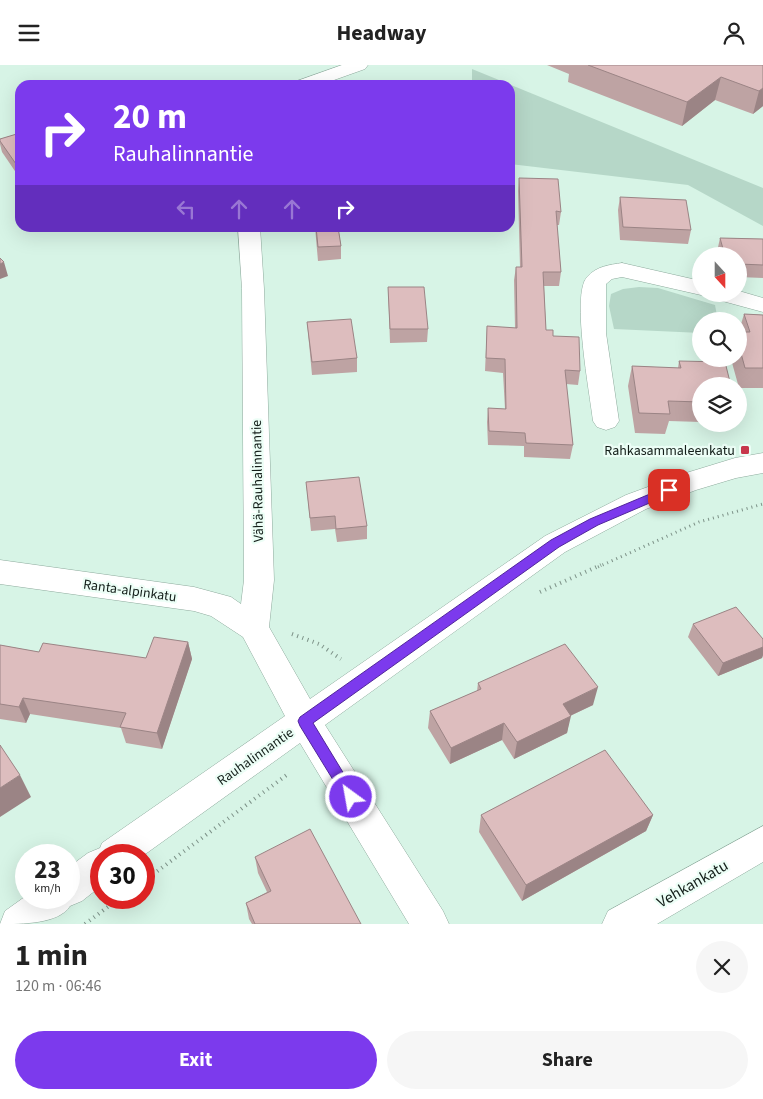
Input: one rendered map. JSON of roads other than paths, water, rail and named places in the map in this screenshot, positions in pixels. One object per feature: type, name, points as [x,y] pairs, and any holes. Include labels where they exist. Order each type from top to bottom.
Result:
[{"type":"street","points":[[317,80],[358,65]]},
{"type":"street","name":"Vähä-Rauhalinnantie","points":[[248,232],[253,289],[259,580],[254,628]]},
{"type":"street","points":[[606,421],[595,328],[593,295],[595,282],[605,273],[622,271],[692,286]]},
{"type":"street","points":[[748,301],[763,305]]},
{"type":"street","name":"Rauhalinnantie","points":[[133,844],[313,735],[363,680],[515,570],[555,544],[594,522],[686,483],[735,468],[763,463]]},
{"type":"street","name":"Ranta-alpinkatu","points":[[0,572],[194,599],[220,606],[254,628]]},
{"type":"street","points":[[254,628],[313,735],[430,924]]},
{"type":"street","name":"Vehkankatu","points":[[621,924],[763,843]]},
{"type":"street","points":[[18,924],[39,909]]},
{"type":"place","name":"Rahkasammaleenkatu","points":[[745,450]]}]
